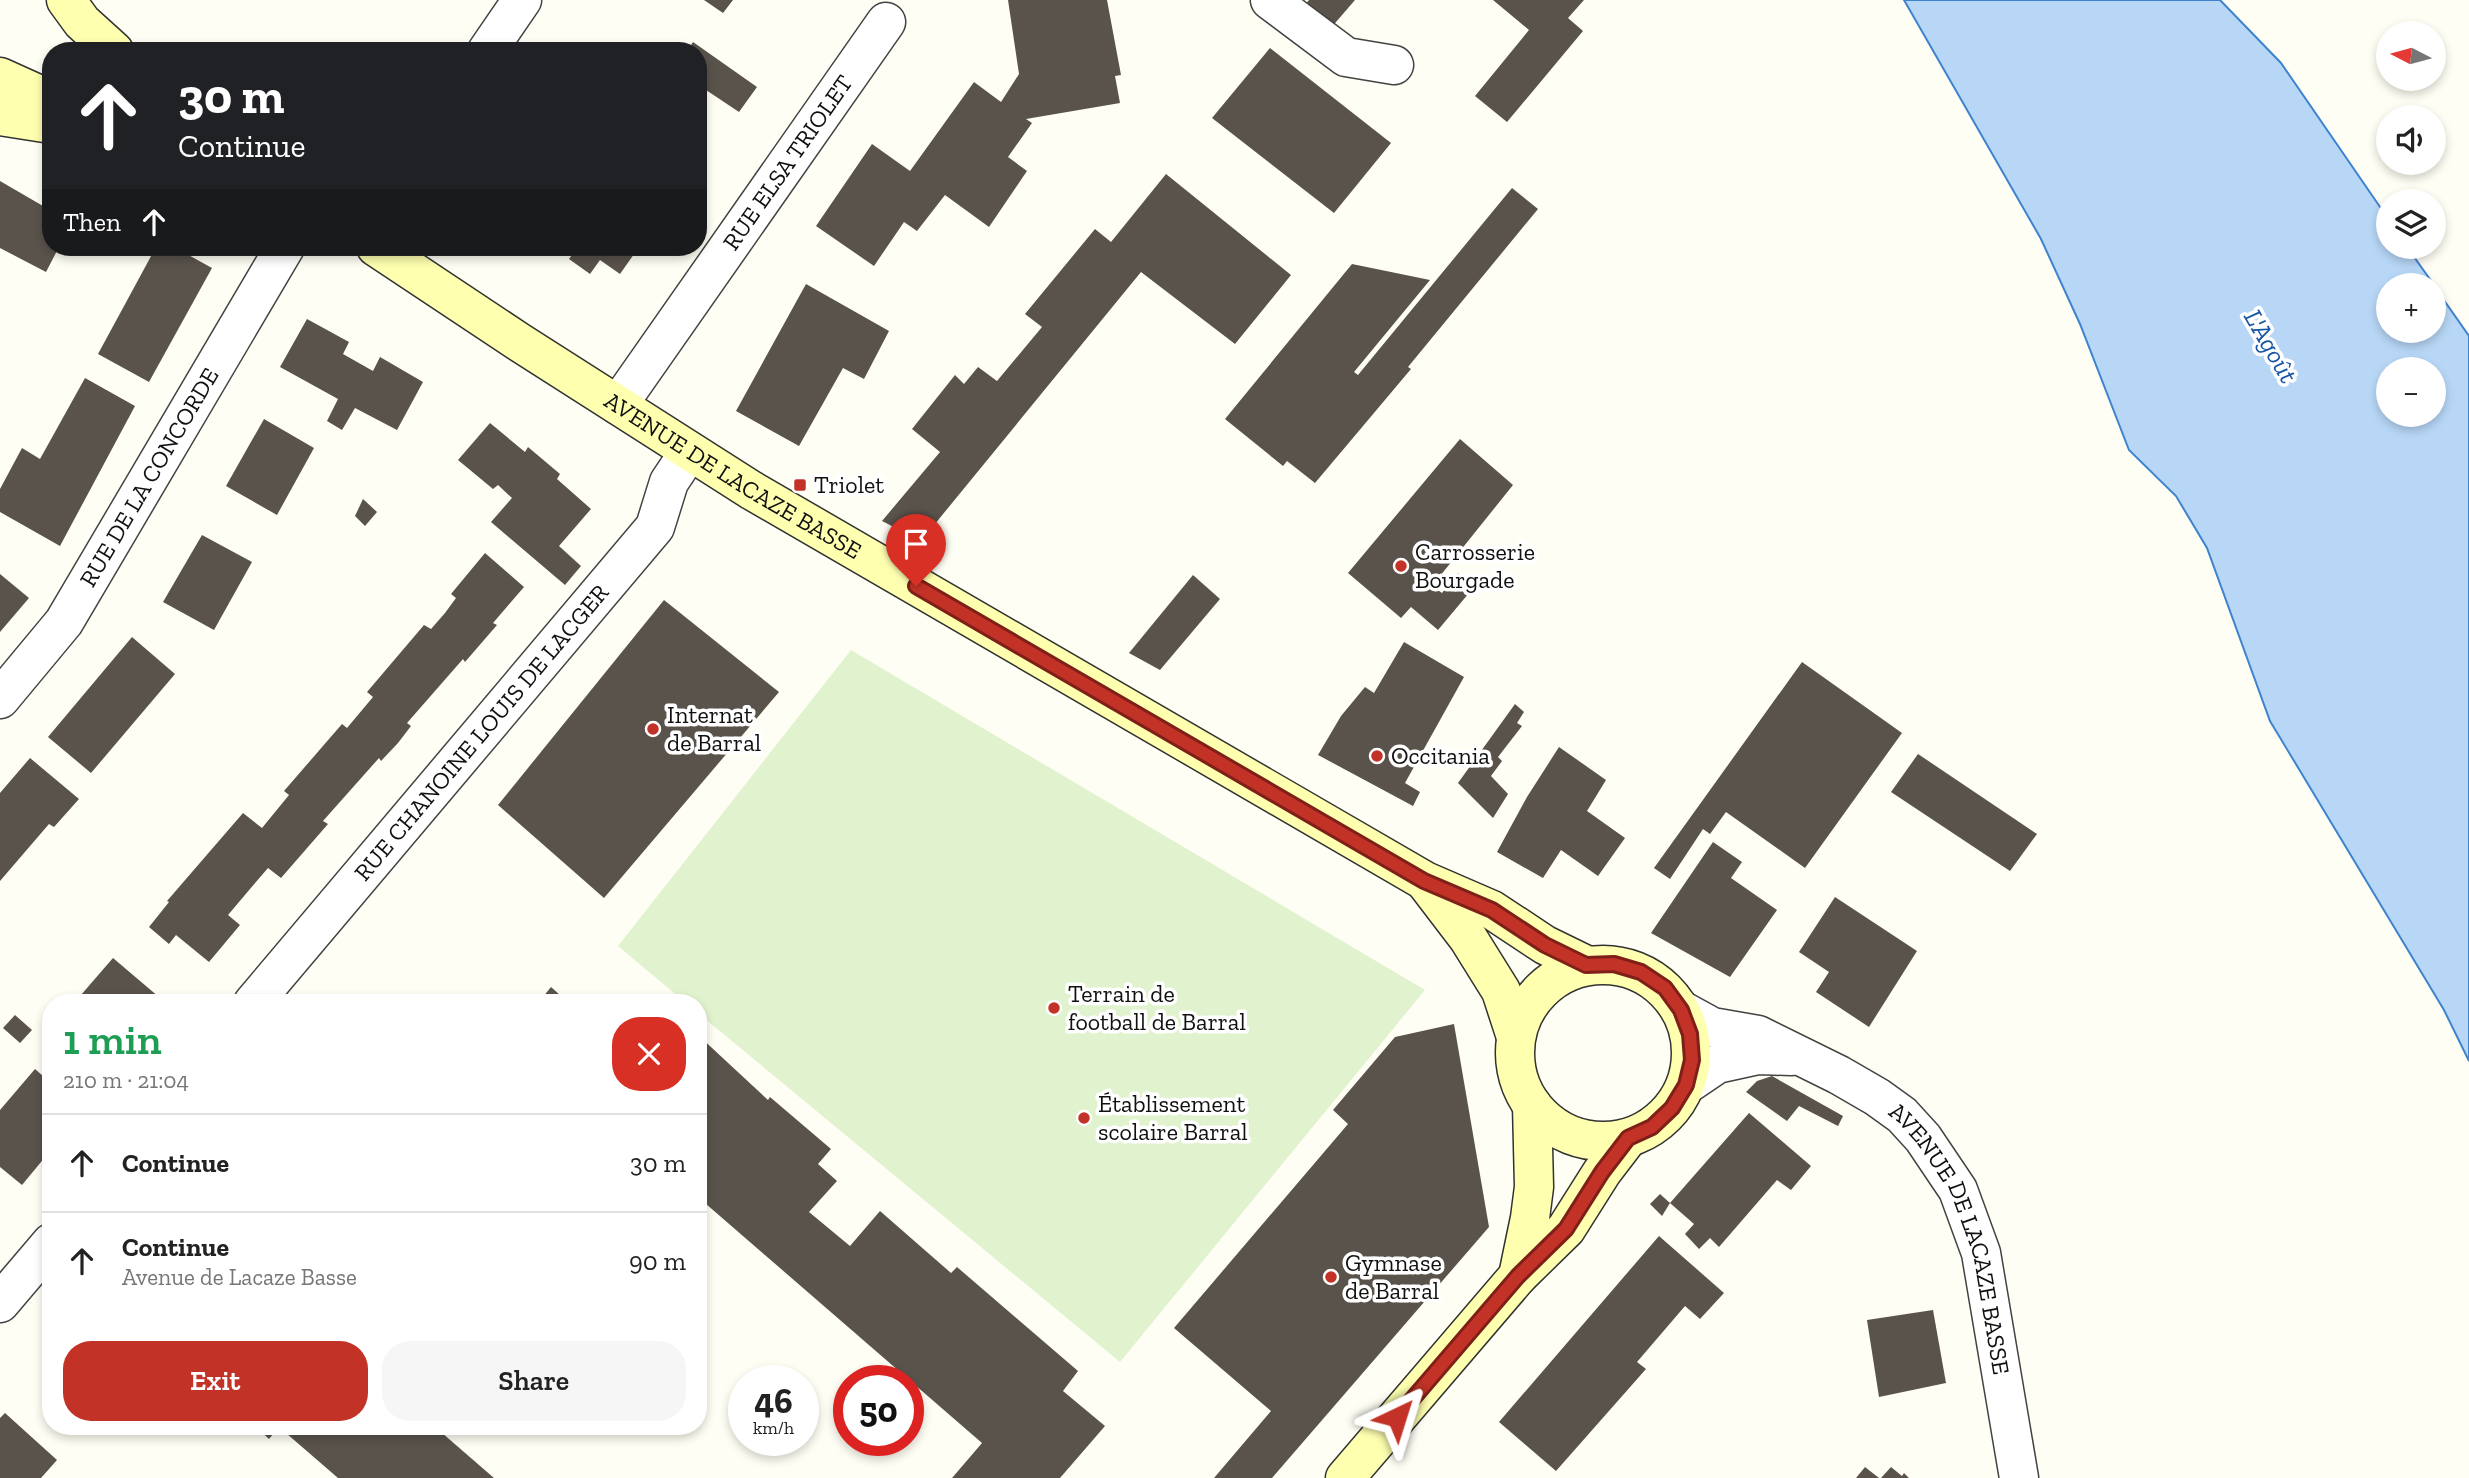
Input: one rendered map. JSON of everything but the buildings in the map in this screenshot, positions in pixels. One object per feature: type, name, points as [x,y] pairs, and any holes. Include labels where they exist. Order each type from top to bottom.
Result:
[{"type":"main road","points":[[66,0],[82,22],[104,42]]},
{"type":"main road","points":[[0,77],[42,96]]},
{"type":"main road","points":[[0,116],[42,123]]},
{"type":"main road","name":"AVENUE DE LACAZE BASSE","points":[[390,256],[689,452],[761,496],[1424,881],[1492,910],[1545,945],[1586,965]]},
{"type":"main road","points":[[1424,881],[1468,938],[1501,991],[1516,1037]]},
{"type":"main road","points":[[1614,964],[1641,972],[1665,988],[1681,1010],[1690,1034],[1692,1060],[1686,1085],[1672,1108],[1652,1127],[1628,1138],[1607,1142],[1585,1140],[1564,1133],[1546,1121],[1532,1105],[1520,1084],[1515,1061],[1516,1037],[1524,1012],[1540,990],[1560,974],[1586,965],[1614,964]]},
{"type":"main road","points":[[1518,1276],[1534,1186],[1532,1105]]},
{"type":"main road","points":[[1345,1478],[1518,1276],[1566,1229],[1602,1172],[1628,1138]]},
{"type":"street","points":[[493,42],[522,0]]},
{"type":"street","points":[[1270,0],[1346,57],[1394,65]]},
{"type":"street","name":"RUE ELSA TRIOLET","points":[[618,405],[886,22]]},
{"type":"street","name":"RUE DE LA CONCORDE","points":[[0,699],[64,622],[280,256]]},
{"type":"street","name":"RUE CHANOINE LOUIS DE LACGER","points":[[261,994],[655,527],[670,482],[689,452]]},
{"type":"street","name":"AVENUE DE LACAZE BASSE","points":[[1681,1010],[1712,1027],[1758,1035],[1839,1075],[1902,1115],[1923,1138],[1958,1190],[1981,1253],[2019,1478]]},
{"type":"street","name":"AVENUE DE LACAZE BASSE","points":[[1686,1085],[1717,1063],[1758,1055],[1800,1057]]},
{"type":"street","points":[[0,1303],[42,1254]]},
{"type":"green space","name":"Terrain de football de Barral","points":[[851,650],[1425,990],[1120,1362],[707,1020],[707,994],[675,994],[618,946]]},
{"type":"water","name":"L'Agoût","points":[[1904,0],[2220,0],[2281,63],[2376,201],[2376,259],[2416,259],[2425,273],[2376,273],[2376,343],[2446,343],[2446,303],[2469,336],[2469,1061],[2444,1010],[2270,721],[2207,548],[2176,496],[2129,450],[2080,324],[2041,239]]},
{"type":"place","name":"Triolet","points":[[800,485]]},
{"type":"place","name":"Carrosserie Bourgade","points":[[1401,566]]},
{"type":"place","name":"Internat de Barral","points":[[653,729]]},
{"type":"place","name":"Occitania","points":[[1377,756]]},
{"type":"place","name":"Terrain de football de Barral","points":[[1054,1008]]},
{"type":"place","name":"Établissement scolaire Barral","points":[[1084,1118]]},
{"type":"place","name":"Gymnase de Barral","points":[[1331,1277]]},
{"type":"route","points":[[916,586],[1424,881],[1492,910],[1545,945],[1586,965],[1614,964],[1641,972],[1665,988],[1681,1010],[1690,1034],[1692,1060],[1686,1085],[1672,1108],[1652,1127],[1628,1138],[1602,1172],[1566,1229],[1518,1276],[1397,1417]]}]
